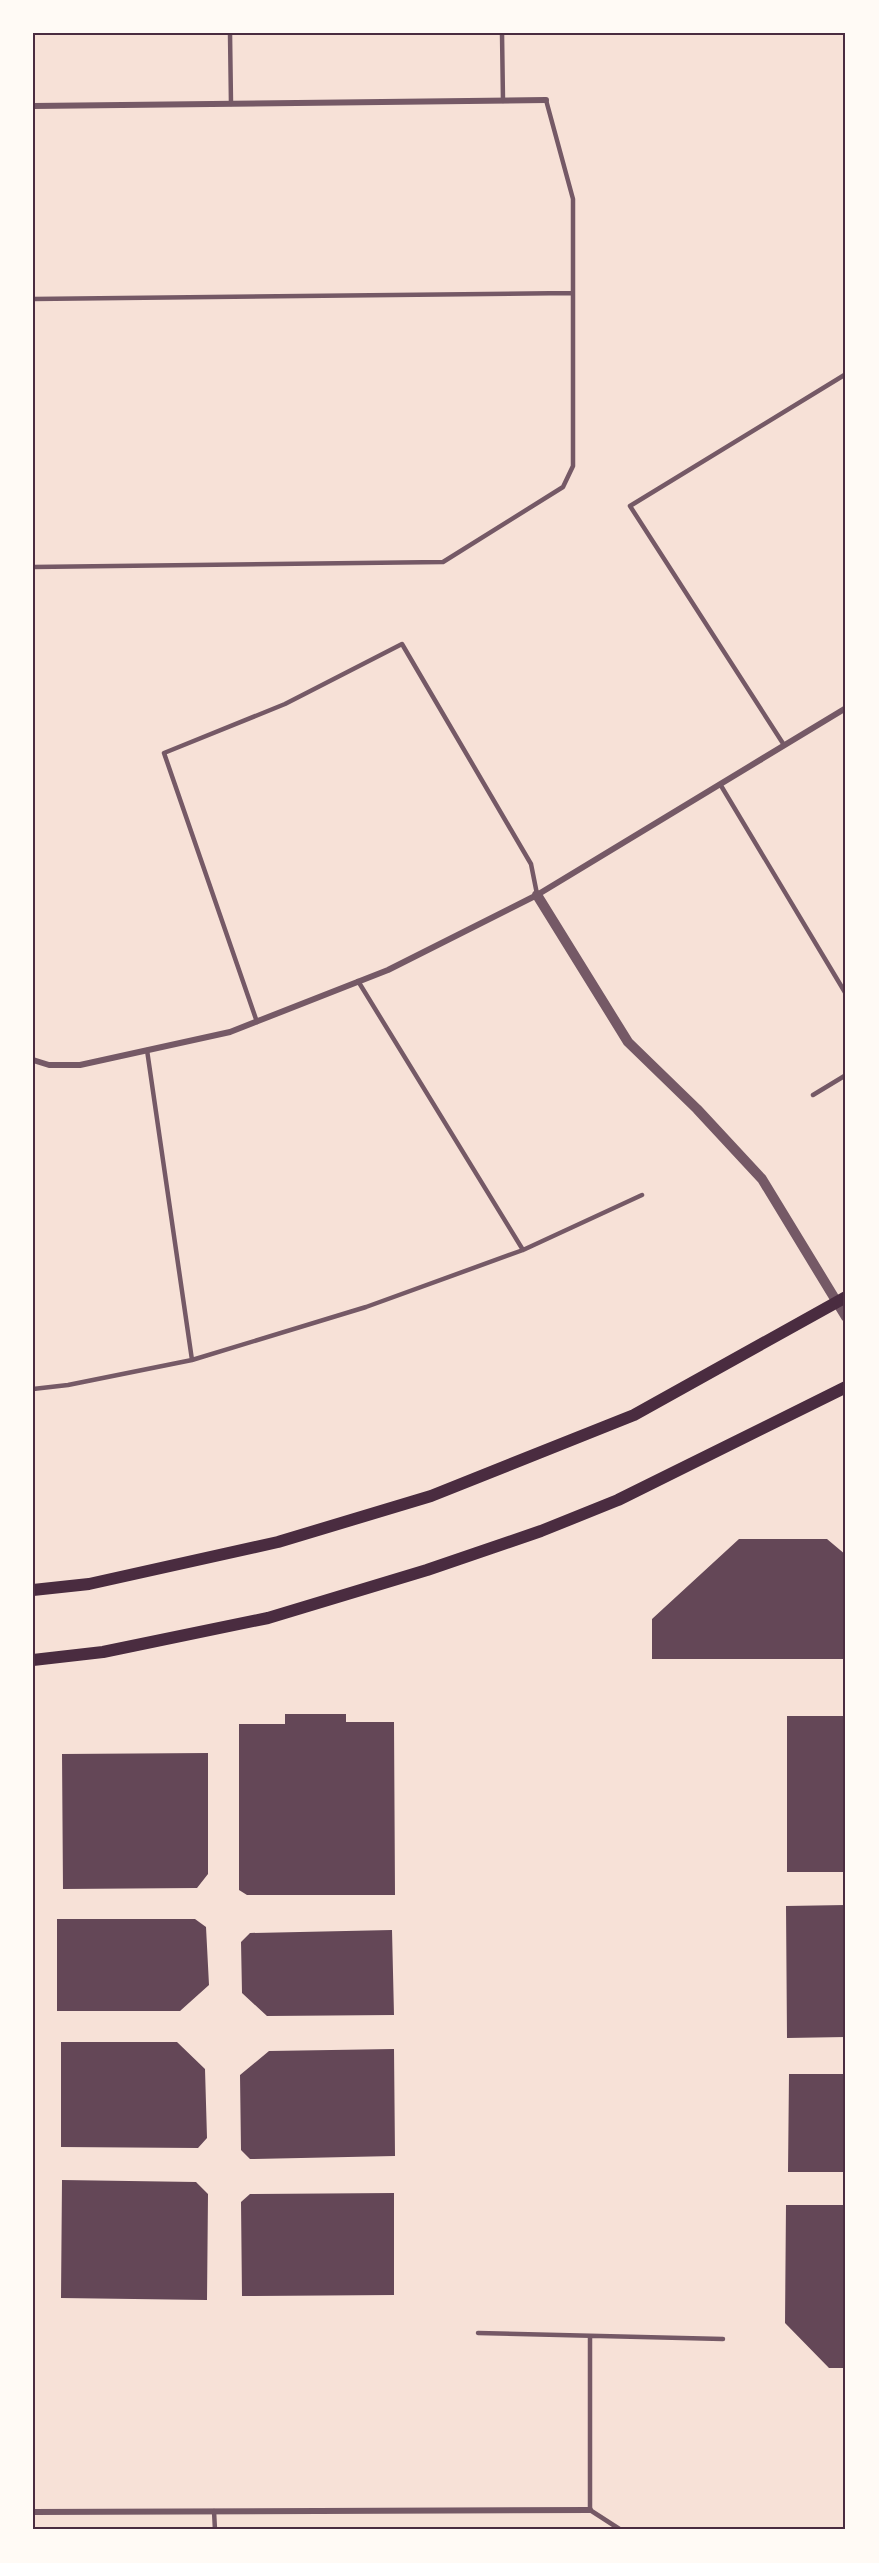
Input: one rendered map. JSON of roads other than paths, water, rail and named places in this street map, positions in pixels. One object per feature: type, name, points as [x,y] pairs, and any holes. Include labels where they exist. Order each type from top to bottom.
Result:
[{"type":"main road","points":[[33,1590],[89,1584],[278,1542],[431,1496],[634,1415],[842,1299]]},
{"type":"main road","points":[[33,1660],[103,1652],[268,1618],[427,1570],[541,1531],[618,1500],[846,1387]]},
{"type":"street","points":[[33,106],[546,100]]},
{"type":"street","points":[[33,1060],[49,1065],[80,1065],[230,1032],[388,970],[537,895],[846,708]]},
{"type":"street","points":[[537,895],[628,1042],[697,1109],[762,1179],[842,1299],[846,1317]]},
{"type":"street","points":[[33,2512],[590,2510]]},
{"type":"lane","points":[[230,33],[231,104]]},
{"type":"lane","points":[[502,33],[503,101]]},
{"type":"lane","points":[[33,567],[443,562],[563,487],[573,466],[571,293],[573,199],[546,100]]},
{"type":"lane","points":[[33,298],[571,293]]},
{"type":"lane","points":[[784,746],[630,506],[846,374]]},
{"type":"lane","points":[[257,1022],[164,753],[285,705],[402,644],[531,864],[537,895]]},
{"type":"lane","points":[[720,784],[846,994]]},
{"type":"lane","points":[[358,981],[522,1250]]},
{"type":"lane","points":[[147,1050],[192,1360]]},
{"type":"lane","points":[[813,1095],[846,1075]]},
{"type":"lane","points":[[33,1389],[68,1385],[192,1360],[366,1307],[522,1250],[642,1195]]},
{"type":"lane","points":[[478,2333],[723,2339]]},
{"type":"lane","points":[[590,2336],[590,2510],[621,2530]]},
{"type":"lane","points":[[214,2511],[215,2530]]}]
